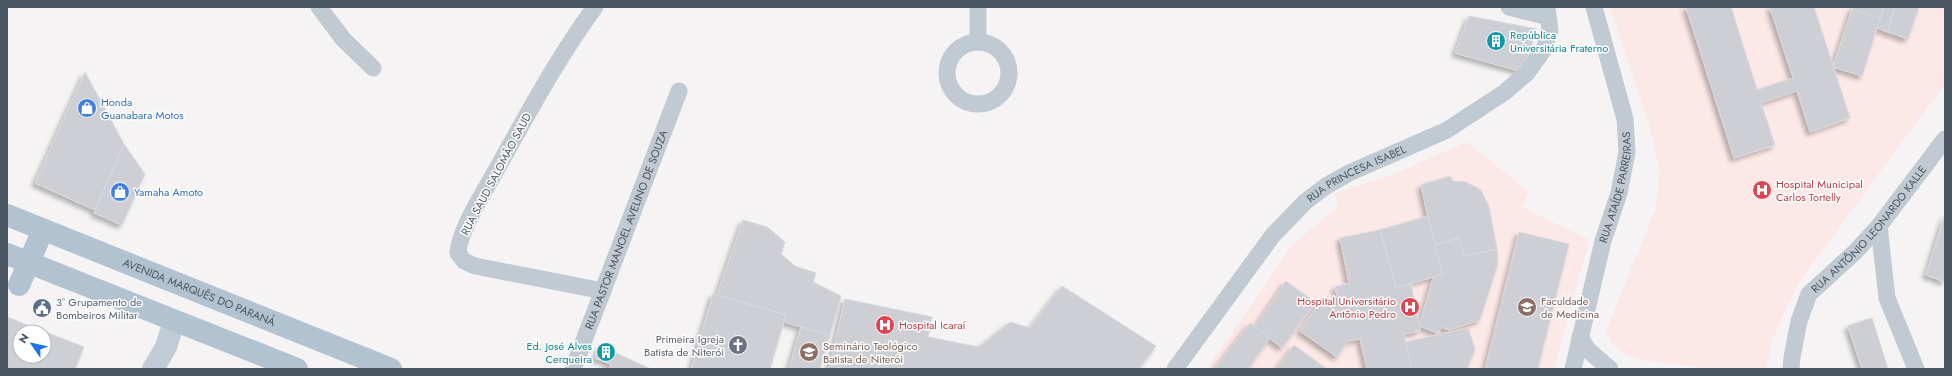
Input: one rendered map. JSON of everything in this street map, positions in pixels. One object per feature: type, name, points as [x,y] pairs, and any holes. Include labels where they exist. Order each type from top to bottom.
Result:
[{"type":"main road","name":"AVENIDA MARQUÊS DO PARANÁ","points":[[7,215],[391,369]]},
{"type":"main road","points":[[19,285],[43,230]]},
{"type":"main road","points":[[7,254],[297,369]]},
{"type":"main road","points":[[174,321],[188,288]]},
{"type":"street","points":[[319,7],[342,39],[373,68]]},
{"type":"street","name":"RUA SAUD SALOMÃO SAUD","points":[[594,7],[573,36],[547,79],[480,199],[458,245],[458,253],[464,261],[475,266],[604,291]]},
{"type":"street","points":[[978,7],[978,42]]},
{"type":"street","points":[[1509,7],[1548,12]]},
{"type":"street","name":"RUA ATAÍDE PARREIRAS","points":[[1573,369],[1603,241],[1619,193],[1627,152],[1626,119],[1594,7]]},
{"type":"street","name":"RUA PRINCESA ISABEL","points":[[1174,369],[1273,235],[1305,202],[1326,186],[1349,173],[1446,130],[1478,111],[1505,92],[1527,73],[1544,49],[1550,30],[1548,12]]},
{"type":"street","name":"RUA PASTOR MANOEL AVELINO DE SOUZA","points":[[573,369],[679,91]]},
{"type":"street","name":"RUA ANTÔNIO LEONARDO KALLE","points":[[1791,369],[1799,321],[1809,294],[1855,252],[1879,226],[1945,139]]},
{"type":"street","points":[[1879,226],[1887,298],[1916,369]]},
{"type":"street","points":[[154,369],[166,347],[174,321]]},
{"type":"street","points":[[1580,337],[1588,350],[1610,369]]},
{"type":"shaded area","name":"Hospital Municipal Carlos Tortelly","points":[[1610,7],[1945,7],[1945,84],[1798,283],[1772,340],[1766,369],[1709,369],[1639,359],[1621,352],[1613,344],[1606,331],[1656,208],[1660,172],[1651,130]]},
{"type":"shaded area","name":"Hospital Universitário Antônio Pedro","points":[[1467,142],[1529,192],[1522,207],[1589,240],[1554,369],[1207,369],[1292,245],[1338,207],[1335,193],[1387,177]]},
{"type":"building","points":[[1686,7],[1731,7],[1757,90],[1793,78],[1770,7],[1814,7],[1850,118],[1810,132],[1797,91],[1761,103],[1775,145],[1734,158]]},
{"type":"building","points":[[1853,7],[1884,7],[1880,18],[1852,9]]},
{"type":"building","points":[[1884,7],[1895,7],[1887,32],[1877,28]]},
{"type":"building","points":[[1895,7],[1919,7],[1908,39],[1887,32]]},
{"type":"building","points":[[1852,9],[1880,18],[1862,76],[1833,67]]},
{"type":"building","name":"República Universitária Fraterno","points":[[1469,16],[1537,29],[1523,72],[1455,53]]},
{"type":"building","name":"Honda Guanabara Motos","points":[[85,72],[124,144],[95,210],[35,183]]},
{"type":"building","name":"Yamaha Amoto","points":[[124,144],[145,174],[122,225],[94,213]]},
{"type":"building","points":[[1450,176],[1453,181],[1466,182],[1481,190],[1489,207],[1497,249],[1464,256],[1459,238],[1434,245],[1421,185]]},
{"type":"building","points":[[1945,214],[1945,282],[1926,275]]},
{"type":"building","points":[[1428,216],[1443,274],[1396,288],[1380,230]]},
{"type":"building","points":[[743,220],[767,227],[785,242],[781,254],[795,266],[816,273],[813,282],[841,296],[830,335],[784,322],[786,315],[717,295]]},
{"type":"building","points":[[1380,230],[1396,288],[1411,284],[1420,331],[1404,334],[1411,369],[1367,369],[1360,339],[1348,341],[1337,357],[1300,331],[1321,300],[1332,308],[1339,305],[1335,287],[1349,283],[1340,238]]},
{"type":"building","name":"Faculdade de Medicina","points":[[1519,232],[1569,244],[1538,369],[1485,369]]},
{"type":"building","points":[[1459,238],[1464,256],[1497,249],[1498,263],[1480,320],[1449,330],[1441,327],[1438,333],[1419,326],[1433,278],[1443,274],[1434,245]]},
{"type":"building","points":[[1286,281],[1315,302],[1282,348],[1255,327]]},
{"type":"building","name":"Hospital Icaraí","points":[[1062,286],[1156,346],[1139,369],[829,369],[845,299],[932,317],[928,337],[979,347],[1010,322],[1030,328]]},
{"type":"building","name":"Primeira Igreja Batista de Niterói","points":[[713,294],[786,315],[770,369],[691,369]]},
{"type":"building","points":[[7,317],[25,324],[12,324],[12,364],[52,364],[52,335],[84,347],[75,369],[7,369]]},
{"type":"building","points":[[1872,318],[1888,369],[1862,369],[1848,326]]},
{"type":"building","points":[[1250,323],[1270,338],[1248,369],[1215,369]]},
{"type":"building","name":"Seminário Teológico Batista de Niterói","points":[[801,327],[830,335],[820,369],[789,369]]},
{"type":"building","points":[[1468,328],[1475,349],[1467,369],[1411,369],[1406,342]]},
{"type":"building","points":[[1294,345],[1327,369],[1277,369]]},
{"type":"building","name":"Ed. José Alves Cerqueira","points":[[600,346],[651,369],[609,369],[611,364],[595,358]]},
{"type":"place","name":"República Universitária Fraterno","points":[[1496,41]]},
{"type":"place","name":"Honda Guanabara Motos","points":[[87,108]]},
{"type":"place","name":"Hospital Municipal Carlos Tortelly","points":[[1762,190]]},
{"type":"place","name":"Yamaha Amoto","points":[[120,192]]},
{"type":"place","name":"Hospital Universitário Antônio Pedro","points":[[1410,307]]},
{"type":"place","name":"Faculdade de Medicina","points":[[1527,307]]},
{"type":"place","name":"3º Grupamento de Bombeiros Militar","points":[[42,308]]},
{"type":"place","name":"Hospital Icaraí","points":[[885,325]]},
{"type":"place","name":"Primeira Igreja Batista de Niterói","points":[[738,345]]},
{"type":"place","name":"Ed. José Alves Cerqueira","points":[[606,352]]},
{"type":"place","name":"Seminário Teológico Batista de Niterói","points":[[809,352]]}]
